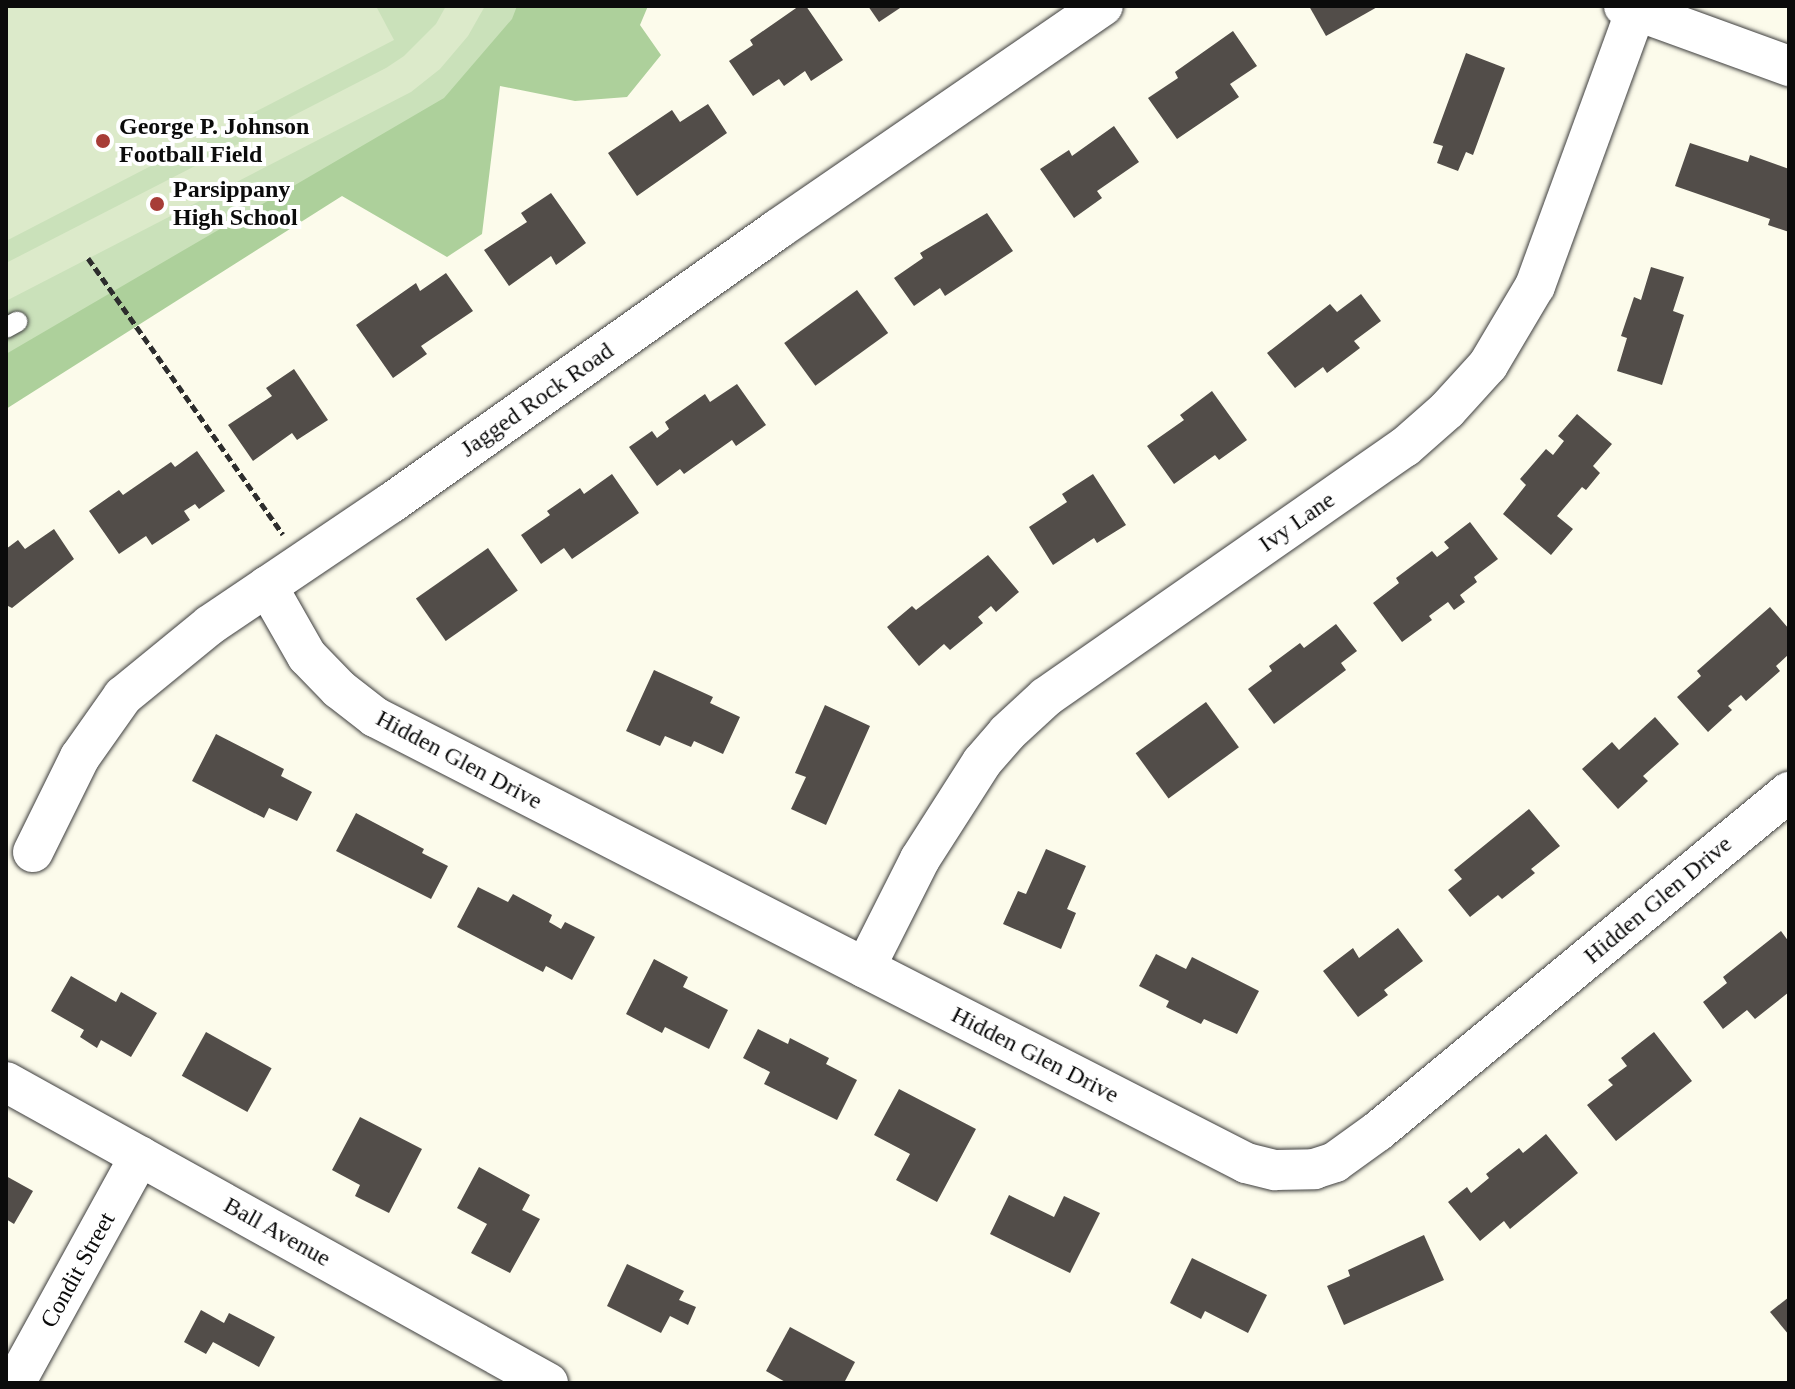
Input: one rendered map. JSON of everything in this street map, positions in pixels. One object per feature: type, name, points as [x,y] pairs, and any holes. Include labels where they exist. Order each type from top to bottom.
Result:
[{"type":"street","name":"Jagged Rock Road","points":[[33,852],[80,757],[123,696],[210,625],[1103,6]]},
{"type":"street","points":[[1630,8],[1789,66]]},
{"type":"street","name":"Ivy Lane","points":[[865,968],[920,859],[982,762],[1007,733],[1046,697],[1405,447],[1447,410],[1488,365],[1535,286],[1630,8]]},
{"type":"street","name":"Hidden Glen Drive","points":[[267,586],[307,656],[339,689],[375,717],[1246,1163],[1291,1172],[1335,1162],[1378,1131],[1789,792]]},
{"type":"street","name":"Ball Avenue","points":[[6,1082],[548,1383]]},
{"type":"street","name":"Condit Street","points":[[15,1383],[140,1156]]},
{"type":"path","points":[[88,258],[286,538]]},
{"type":"green space","name":"Parsippany High School","points":[[6,6],[609,6],[6,401]]},
{"type":"green space","name":"George P. Johnson Football Field","points":[[6,6],[376,6],[394,40],[6,241]]},
{"type":"green space","points":[[446,6],[485,6],[468,36],[440,69],[411,92],[6,301],[6,263],[386,68],[404,56],[436,24]]},
{"type":"green space","points":[[517,6],[648,6],[640,25],[661,55],[627,97],[575,101],[500,86],[482,234],[447,257],[342,196],[6,409],[6,354],[444,98],[512,19]]},
{"type":"building","points":[[799,6],[806,6],[843,60],[811,81],[805,71],[784,86],[779,79],[753,96],[729,61],[753,45],[750,40]]},
{"type":"building","points":[[868,6],[903,6],[879,22]]},
{"type":"building","points":[[1309,6],[1379,6],[1326,36]]},
{"type":"building","points":[[1233,31],[1257,66],[1230,84],[1239,97],[1177,139],[1148,98],[1178,78],[1175,72]]},
{"type":"building","points":[[1466,53],[1505,68],[1473,155],[1466,152],[1458,171],[1437,163],[1443,146],[1433,143]]},
{"type":"building","points":[[708,104],[727,133],[637,196],[608,153],[672,110],[680,122]]},
{"type":"building","points":[[1114,126],[1139,162],[1097,191],[1102,198],[1074,218],[1040,169],[1069,150],[1072,156]]},
{"type":"building","points":[[1690,143],[1748,162],[1750,155],[1789,169],[1789,232],[1768,225],[1770,219],[1675,186]]},
{"type":"building","points":[[551,193],[586,243],[556,265],[551,256],[509,286],[484,250],[527,222],[521,213]]},
{"type":"building","points":[[987,213],[1013,251],[945,296],[940,288],[914,306],[894,278],[923,258],[920,253]]},
{"type":"building","points":[[1651,267],[1684,277],[1673,311],[1684,315],[1662,385],[1617,371],[1627,338],[1621,336],[1634,297],[1641,300]]},
{"type":"building","points":[[446,273],[473,311],[421,346],[427,354],[393,378],[356,325],[416,283],[420,291]]},
{"type":"building","points":[[857,290],[888,333],[815,386],[784,343]]},
{"type":"building","points":[[1361,294],[1381,321],[1354,341],[1360,348],[1327,373],[1323,367],[1295,388],[1267,353],[1330,304],[1337,312]]},
{"type":"building","points":[[294,369],[328,420],[297,440],[292,433],[253,461],[228,425],[272,396],[266,388]]},
{"type":"building","points":[[737,384],[766,425],[736,446],[732,440],[684,474],[680,469],[657,486],[629,447],[652,431],[657,438],[669,429],[665,422],[705,394],[710,402]]},
{"type":"building","points":[[1212,391],[1247,440],[1219,460],[1215,455],[1174,484],[1147,446],[1184,420],[1180,415]]},
{"type":"building","points":[[1577,414],[1612,444],[1593,466],[1600,473],[1586,490],[1582,487],[1557,516],[1573,529],[1551,555],[1503,514],[1526,485],[1520,479],[1546,449],[1553,455],[1564,441],[1558,436]]},
{"type":"building","points":[[197,451],[225,491],[199,509],[195,504],[184,511],[190,520],[152,545],[146,536],[119,554],[89,511],[119,490],[123,495],[171,462],[175,467]]},
{"type":"building","points":[[612,474],[639,513],[572,559],[564,548],[541,564],[521,535],[550,515],[547,511],[580,488],[584,494]]},
{"type":"building","points":[[1093,474],[1126,525],[1097,543],[1094,538],[1053,565],[1029,527],[1067,502],[1062,494]]},
{"type":"building","points":[[1470,522],[1498,559],[1474,577],[1477,582],[1460,595],[1465,602],[1454,610],[1448,602],[1429,616],[1432,620],[1402,642],[1373,603],[1399,583],[1396,578],[1432,551],[1437,557],[1449,548],[1444,542]]},
{"type":"building","points":[[54,529],[74,559],[12,608],[6,605],[6,549],[18,540],[25,549]]},
{"type":"building","points":[[488,548],[518,591],[446,641],[416,598]]},
{"type":"building","points":[[988,555],[1019,592],[996,612],[991,606],[978,617],[983,623],[950,650],[944,644],[919,666],[887,627],[912,606],[916,610]]},
{"type":"building","points":[[1770,607],[1789,629],[1789,654],[1776,666],[1780,671],[1746,701],[1741,695],[1728,706],[1732,710],[1708,732],[1677,697],[1701,676],[1697,671]]},
{"type":"building","points":[[1336,624],[1357,651],[1341,663],[1346,670],[1274,724],[1248,689],[1272,671],[1269,666],[1300,643],[1304,648]]},
{"type":"building","points":[[654,670],[713,697],[710,703],[740,717],[723,754],[694,741],[691,747],[665,736],[660,746],[626,731]]},
{"type":"building","points":[[1206,702],[1239,747],[1169,798],[1136,753]]},
{"type":"building","points":[[825,705],[870,726],[826,825],[791,809],[806,777],[795,773]]},
{"type":"building","points":[[1655,717],[1679,744],[1643,776],[1648,781],[1618,809],[1582,769],[1612,742],[1619,750]]},
{"type":"building","points":[[216,734],[284,769],[281,776],[312,792],[297,821],[269,808],[264,818],[192,781]]},
{"type":"building","points":[[1529,809],[1560,846],[1531,869],[1535,873],[1502,899],[1498,895],[1470,917],[1448,890],[1462,879],[1454,870]]},
{"type":"building","points":[[356,813],[424,849],[422,853],[448,866],[431,899],[336,851]]},
{"type":"building","points":[[1046,849],[1086,866],[1067,909],[1076,913],[1061,949],[1003,924],[1018,891],[1026,894]]},
{"type":"building","points":[[478,887],[508,902],[513,894],[552,915],[549,922],[561,929],[565,922],[595,937],[572,980],[546,966],[543,972],[457,927]]},
{"type":"building","points":[[1398,928],[1423,961],[1384,990],[1388,995],[1358,1017],[1323,971],[1353,948],[1359,958]]},
{"type":"building","points":[[1781,931],[1789,942],[1789,992],[1755,1019],[1747,1010],[1723,1029],[1703,1002],[1727,983],[1723,977]]},
{"type":"building","points":[[1156,954],[1186,969],[1192,957],[1259,991],[1237,1034],[1204,1019],[1201,1024],[1166,1007],[1169,1001],[1139,986]]},
{"type":"building","points":[[654,959],[688,977],[683,987],[728,1010],[709,1049],[665,1027],[662,1033],[626,1014]]},
{"type":"building","points":[[71,976],[116,1002],[121,992],[157,1013],[131,1057],[101,1040],[97,1048],[80,1037],[84,1030],[51,1011]]},
{"type":"building","points":[[758,1029],[788,1044],[790,1038],[829,1058],[826,1064],[857,1080],[837,1120],[764,1084],[770,1072],[743,1058]]},
{"type":"building","points":[[206,1032],[272,1068],[247,1112],[182,1076]]},
{"type":"building","points":[[1654,1032],[1692,1081],[1616,1141],[1587,1105],[1613,1085],[1608,1080],[1627,1066],[1621,1058]]},
{"type":"building","points":[[899,1089],[976,1129],[937,1202],[896,1180],[910,1154],[874,1135]]},
{"type":"building","points":[[360,1117],[422,1149],[389,1213],[355,1196],[360,1185],[332,1170]]},
{"type":"building","points":[[1546,1134],[1578,1173],[1510,1229],[1504,1221],[1480,1241],[1448,1202],[1467,1187],[1471,1193],[1489,1178],[1486,1174],[1519,1148],[1523,1153]]},
{"type":"building","points":[[479,1167],[530,1195],[522,1210],[540,1219],[510,1273],[471,1253],[487,1224],[457,1208]]},
{"type":"building","points":[[6,1176],[33,1191],[14,1224],[6,1219]]},
{"type":"building","points":[[1009,1195],[1054,1217],[1064,1196],[1100,1213],[1070,1273],[990,1234]]},
{"type":"building","points":[[1424,1235],[1444,1280],[1344,1325],[1327,1286],[1350,1276],[1348,1270]]},
{"type":"building","points":[[1192,1258],[1267,1295],[1248,1333],[1205,1311],[1201,1319],[1170,1303]]},
{"type":"building","points":[[627,1264],[684,1291],[679,1300],[696,1307],[688,1325],[670,1316],[661,1333],[607,1306]]},
{"type":"building","points":[[1789,1297],[1789,1335],[1770,1312]]},
{"type":"building","points":[[201,1310],[224,1323],[229,1313],[275,1337],[259,1367],[213,1342],[206,1354],[184,1342]]},
{"type":"building","points":[[790,1327],[855,1362],[844,1383],[787,1383],[766,1371]]},
{"type":"place","name":"George P. Johnson Football Field","points":[[103,141]]},
{"type":"place","name":"Parsippany High School","points":[[157,204]]}]
